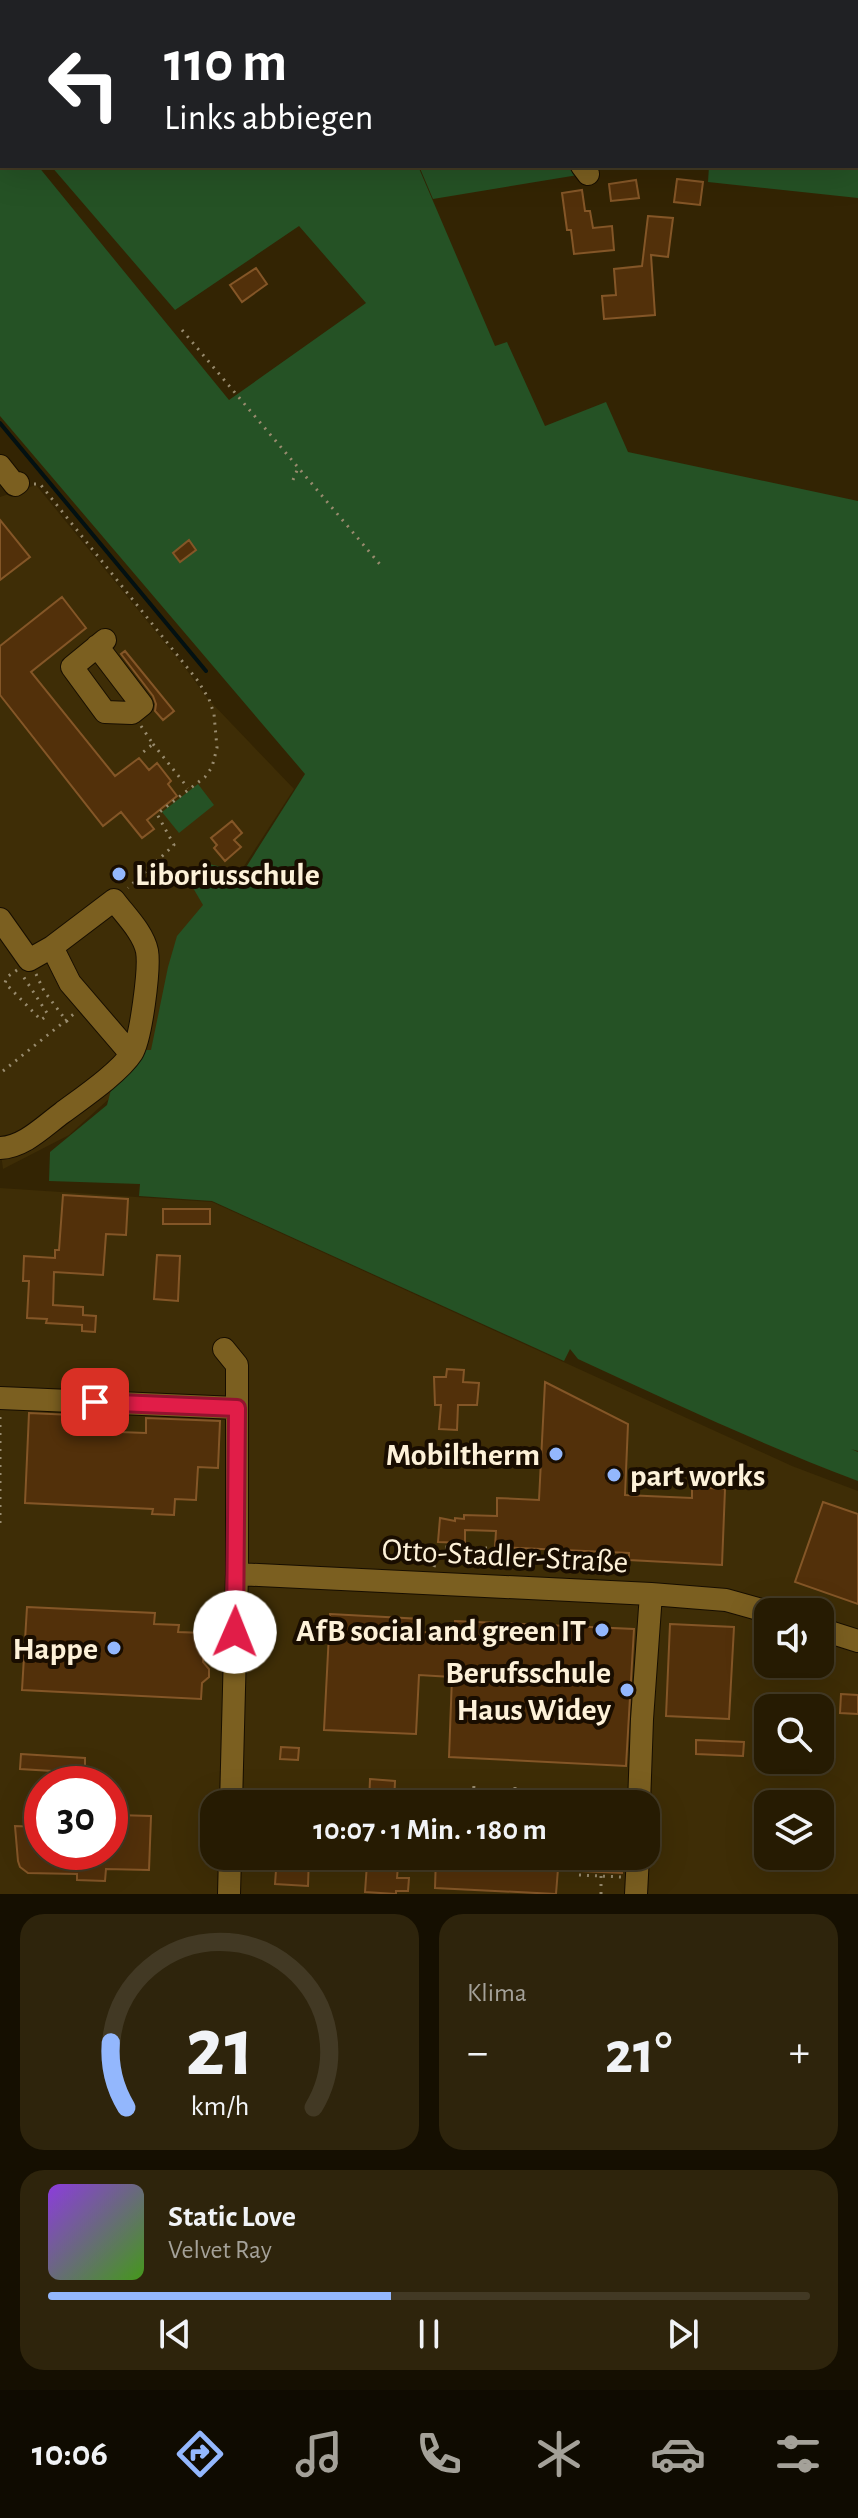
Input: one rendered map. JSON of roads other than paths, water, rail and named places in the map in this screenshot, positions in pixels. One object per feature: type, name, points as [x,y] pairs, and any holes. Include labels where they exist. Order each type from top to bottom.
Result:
[{"type":"street","points":[[101,643],[142,705],[132,713],[105,712],[72,667],[101,643]]},
{"type":"street","points":[[0,919],[22,966],[114,900],[141,936],[147,952],[142,1012],[131,1054],[122,1066],[44,1127],[15,1147],[0,1148]]},
{"type":"street","points":[[52,947],[70,983],[131,1054]]},
{"type":"street","points":[[224,1349],[237,1365],[237,1574],[231,1790]]},
{"type":"street","points":[[0,1401],[237,1408]]},
{"type":"street","name":"Otto-Stadler-Straße","points":[[237,1574],[651,1594],[726,1600],[754,1608]]},
{"type":"street","points":[[639,1790],[651,1594]]},
{"type":"street","points":[[834,1633],[858,1641]]},
{"type":"street","points":[[229,1894],[230,1870]]},
{"type":"waterway","points":[[0,423],[206,671]]},
{"type":"place","name":"Liboriusschule","points":[[119,874]]},
{"type":"place","name":"Mobiltherm","points":[[556,1454]]},
{"type":"place","name":"part works","points":[[614,1475]]},
{"type":"place","name":"AfB social and green IT","points":[[602,1630]]},
{"type":"place","name":"Happe","points":[[114,1648]]},
{"type":"place","name":"Berufsschule Haus Widey","points":[[627,1690]]}]
